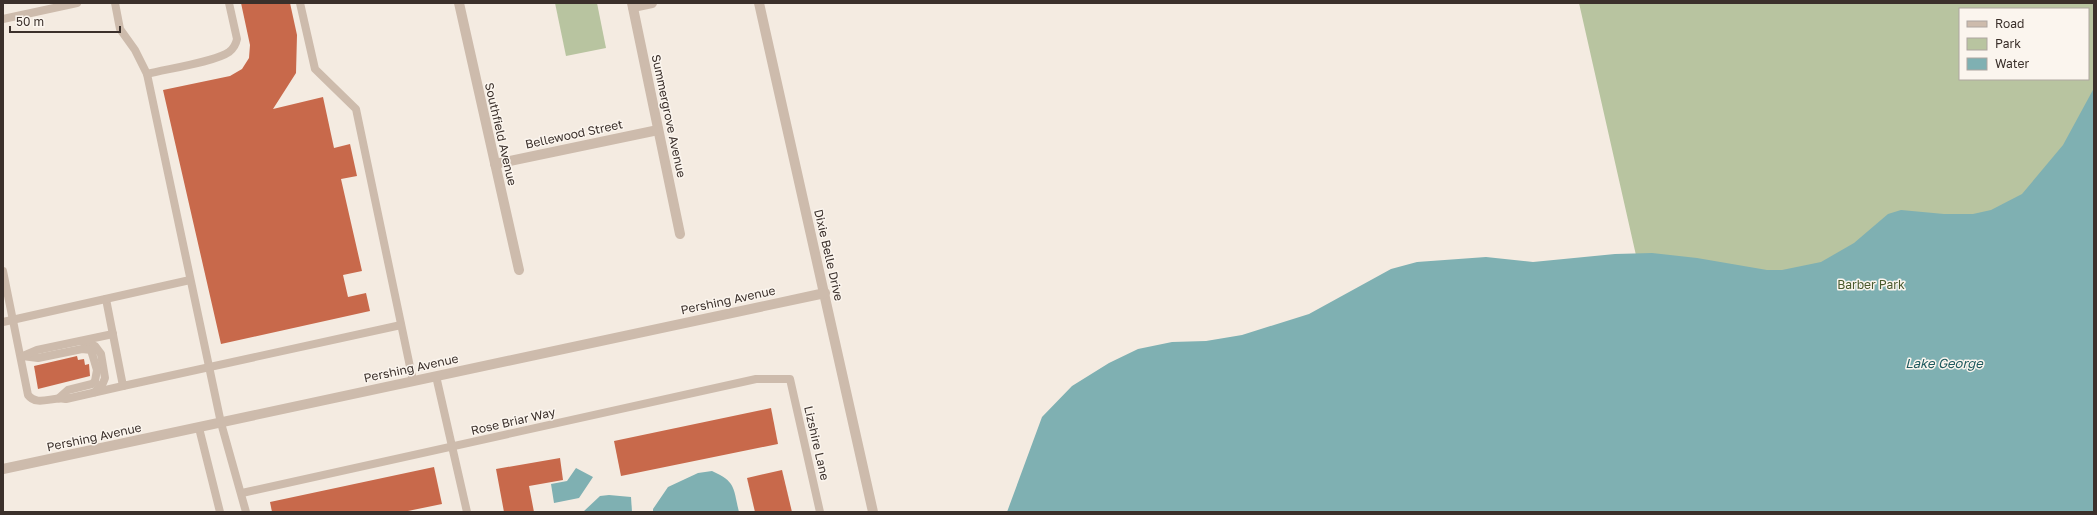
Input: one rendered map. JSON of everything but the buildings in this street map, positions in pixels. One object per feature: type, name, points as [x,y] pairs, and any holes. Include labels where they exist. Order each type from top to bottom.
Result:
[{"type":"street","name":"Southfield Avenue","points":[[459,3],[519,270]]},
{"type":"street","points":[[633,5],[652,3]]},
{"type":"street","name":"Dixie Belle Drive","points":[[759,3],[873,512]]},
{"type":"street","name":"Summergrove Avenue","points":[[633,5],[680,234]]},
{"type":"street","name":"Bellewood Street","points":[[495,164],[658,130]]},
{"type":"street","name":"Pershing Avenue","points":[[3,469],[825,293]]},
{"type":"lane","points":[[3,19],[77,3]]},
{"type":"lane","points":[[114,3],[120,29],[135,50],[147,74],[221,423],[242,493],[246,512]]},
{"type":"lane","points":[[147,74],[218,57],[230,51],[236,44],[237,39],[229,3]]},
{"type":"lane","points":[[300,3],[315,69],[356,109],[413,380]]},
{"type":"lane","points":[[3,271],[22,356],[28,395],[36,402],[59,398],[66,399],[402,325]]},
{"type":"lane","points":[[3,322],[190,280]]},
{"type":"lane","points":[[106,299],[123,386]]},
{"type":"lane","points":[[22,356],[37,350],[113,334]]},
{"type":"lane","points":[[80,341],[95,346],[101,354],[105,378],[100,387],[94,393]]},
{"type":"lane","points":[[22,356],[38,358],[82,349],[91,350],[97,370],[95,381],[92,384],[68,390],[59,398]]},
{"type":"lane","points":[[436,376],[467,512]]},
{"type":"lane","name":"Rose Briar Way","points":[[242,493],[756,379],[790,379]]},
{"type":"lane","name":"Lizshire Lane","points":[[790,379],[820,512]]},
{"type":"lane","points":[[199,428],[220,512]]},
{"type":"green space","points":[[555,3],[597,3],[606,48],[566,56]]},
{"type":"green space","name":"Barber Park","points":[[1579,3],[2094,3],[2094,467],[1694,512]]},
{"type":"water","name":"Lake George","points":[[2094,88],[2094,512],[1007,512],[1042,417],[1072,386],[1109,363],[1138,349],[1172,342],[1206,341],[1242,335],[1309,314],[1391,269],[1417,262],[1486,257],[1533,262],[1615,254],[1652,253],[1697,258],[1767,270],[1782,270],[1821,262],[1854,243],[1888,214],[1901,210],[1944,214],[1973,214],[1991,210],[2022,194],[2063,145]]},
{"type":"water","points":[[576,468],[593,477],[579,498],[554,503],[551,484],[567,481]]},
{"type":"water","points":[[712,471],[730,482],[734,491],[739,512],[653,512],[653,509],[668,487],[698,473]]},
{"type":"water","points":[[609,495],[631,497],[632,512],[583,512],[600,496]]}]
